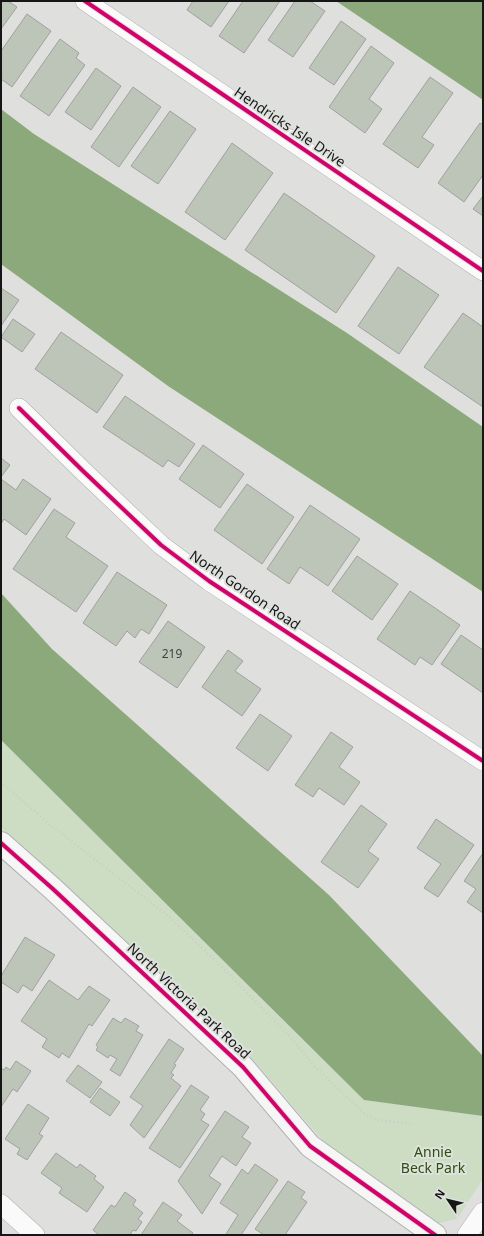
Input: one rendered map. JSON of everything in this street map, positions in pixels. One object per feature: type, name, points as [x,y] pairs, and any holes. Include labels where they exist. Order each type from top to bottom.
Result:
[{"type":"street","name":"Hendricks Isle Drive","points":[[85,1],[483,272]]},
{"type":"street","name":"North Gordon Road","points":[[20,408],[83,471],[162,545],[209,581],[483,760]]},
{"type":"street","name":"North Victoria Park Road","points":[[1,843],[53,889],[243,1067],[310,1146],[435,1235]]},
{"type":"street","points":[[1,1204],[34,1235]]},
{"type":"street","points":[[467,1235],[483,1212]]},
{"type":"path","points":[[1,782],[48,823],[168,916],[226,971],[293,1040],[314,1065],[365,1114],[378,1120],[414,1124]]},
{"type":"green space","name":"Annie Beck Park","points":[[1,740],[364,1100],[483,1116],[483,1179],[457,1219],[435,1224],[331,1150],[239,1044],[1,828]]},
{"type":"shaded area","points":[[336,1],[483,1],[483,100]]},
{"type":"shaded area","points":[[1,109],[34,134],[347,333],[483,427],[483,592],[168,386],[1,264]]},
{"type":"shaded area","points":[[1,593],[52,649],[329,895],[483,1056],[483,1116],[364,1100],[1,740]]},
{"type":"building","points":[[1,1],[8,1],[17,7],[1,29]]},
{"type":"building","points":[[193,1],[229,1],[211,27],[187,10]]},
{"type":"building","points":[[243,1],[280,1],[244,53],[219,36]]},
{"type":"building","points":[[295,1],[310,1],[325,11],[293,57],[268,40]]},
{"type":"building","points":[[27,14],[51,31],[12,87],[1,79],[1,51]]},
{"type":"building","points":[[341,21],[366,39],[334,85],[309,68]]},
{"type":"building","points":[[60,39],[79,53],[76,58],[85,65],[49,116],[20,96]]},
{"type":"building","points":[[371,46],[394,63],[369,99],[382,109],[365,133],[329,107]]},
{"type":"building","points":[[96,68],[121,86],[91,130],[65,112]]},
{"type":"building","points":[[430,77],[453,93],[422,137],[434,145],[418,168],[383,144]]},
{"type":"building","points":[[133,87],[161,107],[119,167],[91,147]]},
{"type":"building","points":[[170,111],[196,129],[158,184],[131,166]]},
{"type":"building","points":[[480,123],[483,125],[483,175],[464,202],[438,183]]},
{"type":"building","points":[[232,143],[273,173],[225,240],[185,212]]},
{"type":"building","points":[[284,193],[375,256],[336,313],[245,250]]},
{"type":"building","points":[[483,196],[483,216],[473,209]]},
{"type":"building","points":[[398,267],[439,295],[399,354],[358,326]]},
{"type":"building","points":[[1,288],[19,300],[1,326]]},
{"type":"building","points":[[463,313],[483,327],[483,407],[424,367]]},
{"type":"building","points":[[13,319],[35,334],[22,352],[1,337]]},
{"type":"building","points":[[61,332],[123,375],[97,413],[35,369]]},
{"type":"building","points":[[125,396],[195,444],[179,467],[168,460],[163,467],[103,427]]},
{"type":"building","points":[[203,445],[244,474],[220,508],[179,479]]},
{"type":"building","points":[[1,458],[10,465],[1,477]]},
{"type":"building","points":[[1,479],[16,490],[23,479],[51,499],[26,535],[4,519],[1,524]]},
{"type":"building","points":[[247,484],[294,517],[262,564],[214,530]]},
{"type":"building","points":[[310,505],[360,539],[328,586],[300,567],[289,584],[267,569]]},
{"type":"building","points":[[54,509],[75,523],[66,537],[108,566],[76,612],[13,569]]},
{"type":"building","points":[[357,556],[398,584],[372,620],[332,591]]},
{"type":"building","points":[[117,572],[167,605],[149,634],[141,629],[135,638],[127,631],[116,646],[83,623]]},
{"type":"building","points":[[410,591],[460,625],[432,665],[420,657],[415,665],[377,639]]},
{"type":"building","points":[[168,621],[205,647],[177,688],[139,662]]},
{"type":"building","points":[[461,635],[483,650],[483,693],[441,664]]},
{"type":"building","points":[[228,650],[243,661],[235,671],[261,689],[242,716],[202,687]]},
{"type":"building","points":[[260,714],[292,736],[268,771],[236,748]]},
{"type":"building","points":[[331,732],[353,747],[339,767],[360,782],[344,805],[319,788],[313,797],[295,785]]},
{"type":"building","points":[[361,805],[387,824],[368,851],[379,859],[358,888],[321,862]]},
{"type":"building","points":[[436,819],[474,845],[438,897],[424,888],[441,864],[417,848]]},
{"type":"building","points":[[483,853],[483,913],[467,902],[476,889],[464,881]]},
{"type":"building","points":[[25,937],[55,955],[32,991],[23,985],[18,993],[1,982],[1,976]]},
{"type":"building","points":[[49,980],[78,1000],[89,986],[110,1000],[92,1026],[89,1024],[69,1058],[62,1053],[59,1058],[42,1047],[47,1039],[21,1021]]},
{"type":"building","points":[[113,1018],[121,1023],[125,1018],[139,1026],[136,1031],[143,1035],[120,1076],[110,1070],[117,1059],[110,1055],[108,1058],[96,1050],[98,1047],[96,1045]]},
{"type":"building","points":[[169,1039],[184,1049],[174,1064],[176,1065],[171,1073],[174,1075],[171,1078],[181,1086],[144,1138],[130,1125],[143,1106],[130,1097]]},
{"type":"building","points":[[16,1061],[31,1071],[17,1092],[13,1089],[1,1107],[1,1068],[4,1070],[6,1067],[10,1070]]},
{"type":"building","points":[[78,1065],[102,1082],[90,1098],[66,1081]]},
{"type":"building","points":[[191,1085],[209,1097],[200,1110],[205,1114],[201,1120],[209,1125],[180,1168],[149,1148]]},
{"type":"building","points":[[100,1088],[120,1102],[110,1116],[90,1102]]},
{"type":"building","points":[[28,1104],[49,1118],[39,1134],[43,1136],[27,1160],[17,1154],[20,1149],[5,1139]]},
{"type":"building","points":[[225,1111],[249,1127],[242,1137],[251,1143],[236,1166],[222,1156],[209,1176],[221,1184],[202,1214],[178,1181]]},
{"type":"building","points":[[56,1153],[77,1168],[80,1164],[96,1176],[94,1179],[104,1187],[87,1212],[59,1193],[62,1188],[41,1173]]},
{"type":"building","points":[[255,1164],[278,1180],[241,1235],[227,1235],[226,1234],[238,1215],[220,1203],[242,1169],[248,1174]]},
{"type":"building","points":[[288,1181],[305,1192],[301,1198],[307,1202],[285,1235],[264,1235],[255,1229]]},
{"type":"building","points":[[125,1192],[136,1200],[133,1205],[143,1213],[138,1219],[142,1222],[136,1231],[133,1230],[130,1235],[99,1235],[93,1230],[111,1205],[115,1207]]},
{"type":"building","points":[[163,1202],[182,1215],[177,1221],[193,1233],[192,1235],[141,1235]]},
{"type":"cycle path","points":[[85,1],[483,271]]},
{"type":"cycle path","points":[[19,408],[161,545],[209,581],[483,761]]},
{"type":"cycle path","points":[[1,843],[53,889],[243,1067],[310,1146],[435,1235]]}]
